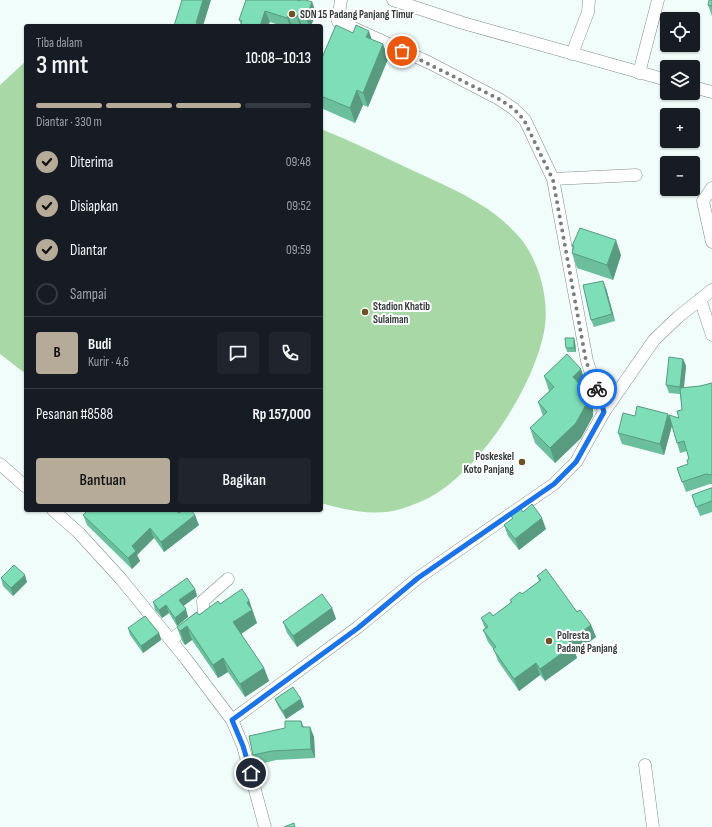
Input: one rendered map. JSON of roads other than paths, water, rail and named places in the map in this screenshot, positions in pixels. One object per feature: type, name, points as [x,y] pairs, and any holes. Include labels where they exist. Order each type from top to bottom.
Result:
[{"type":"street","points":[[342,0],[338,21],[430,63],[499,99],[514,109],[524,120],[553,180],[586,361],[604,412]]},
{"type":"street","points":[[393,0],[463,23],[660,78]]},
{"type":"street","points":[[572,54],[588,12],[589,0]]},
{"type":"street","points":[[638,73],[658,0]]},
{"type":"street","points":[[700,89],[712,92]]},
{"type":"street","points":[[553,180],[636,175]]},
{"type":"street","points":[[712,188],[704,198],[703,203],[712,242]]},
{"type":"street","points":[[232,720],[358,628],[418,578],[554,484],[576,462],[604,412],[654,340],[678,317],[712,290]]},
{"type":"street","points":[[700,299],[712,335]]},
{"type":"street","points":[[0,464],[24,485]]},
{"type":"street","points":[[55,512],[85,538],[121,579],[171,640],[232,720],[243,746],[265,827]]},
{"type":"street","points":[[171,640],[204,614],[203,601],[228,579]]},
{"type":"street","points":[[645,765],[653,827]]},
{"type":"place","name":"SDN 15 Padang Panjang Timur","points":[[292,14]]},
{"type":"place","name":"Stadion Khatib Sulaiman","points":[[365,312]]},
{"type":"place","name":"Poskeskel Koto Panjang","points":[[522,462]]},
{"type":"place","name":"Polresta Padang Panjang","points":[[549,641]]}]
